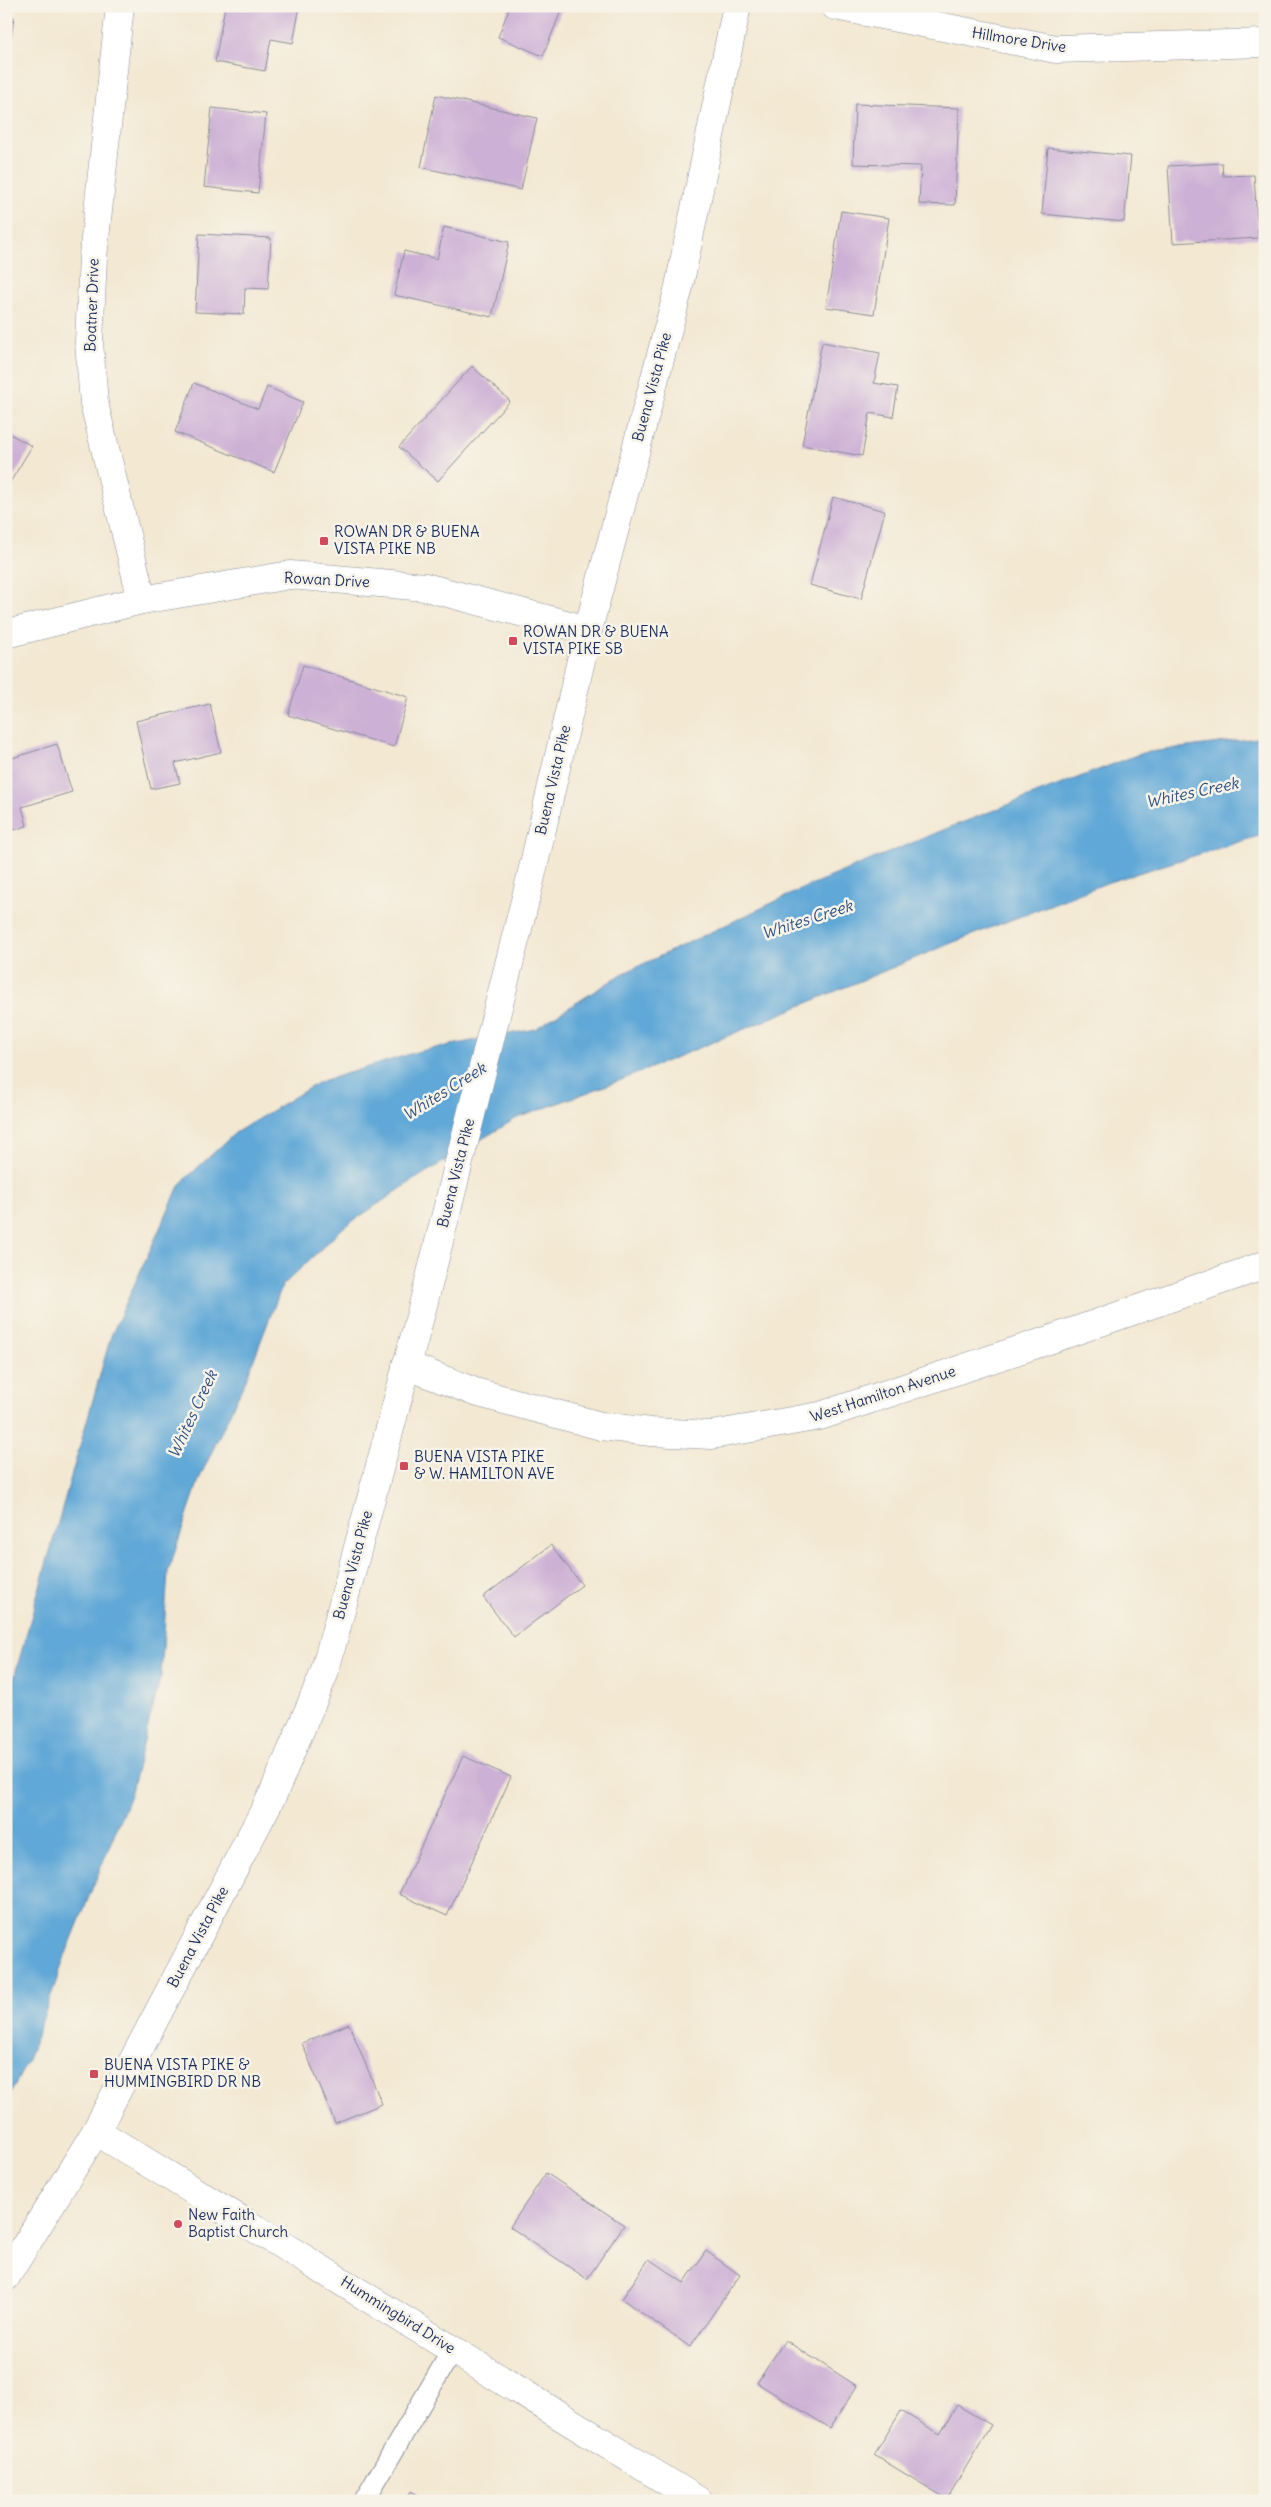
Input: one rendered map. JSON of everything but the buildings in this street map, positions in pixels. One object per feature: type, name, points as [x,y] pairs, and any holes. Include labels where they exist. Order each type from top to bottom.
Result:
[{"type":"street","name":"Boatner Drive","points":[[120,6],[93,257],[89,342],[94,403],[142,600]]},
{"type":"street","name":"Buena Vista Pike","points":[[6,2277],[96,2131],[273,1794],[324,1674],[422,1309],[530,881],[588,630],[678,291],[737,6]]},
{"type":"street","name":"Hillmore Drive","points":[[835,6],[1056,48],[1265,43]]},
{"type":"street","name":"Rowan Drive","points":[[6,634],[142,600],[290,575],[425,587],[588,630]]},
{"type":"street","name":"West Hamilton Avenue","points":[[406,1365],[475,1392],[601,1426],[651,1432],[712,1434],[820,1416],[1046,1341],[1265,1264]]},
{"type":"street","name":"Hummingbird Drive","points":[[96,2131],[699,2501]]},
{"type":"lane","points":[[364,2501],[453,2349]]},
{"type":"water","name":"Whites Creek","points":[[1265,737],[1265,834],[1109,882],[954,942],[624,1079],[517,1118],[415,1179],[344,1227],[282,1286],[247,1377],[200,1477],[168,1572],[161,1676],[130,1795],[67,1951],[28,2060],[6,2102],[6,1706],[111,1336],[180,1184],[235,1133],[319,1082],[420,1051],[535,1029],[622,974],[808,886],[948,828],[1142,753]]},
{"type":"place","name":"ROWAN DR & BUENA VISTA PIKE NB","points":[[324,541]]},
{"type":"place","name":"ROWAN DR & BUENA VISTA PIKE SB","points":[[513,641]]},
{"type":"place","name":"BUENA VISTA PIKE & W. HAMILTON AVE","points":[[404,1466]]},
{"type":"place","name":"BUENA VISTA PIKE & HUMMINGBIRD DR NB","points":[[94,2074]]},
{"type":"place","name":"New Faith Baptist Church","points":[[178,2224]]}]
